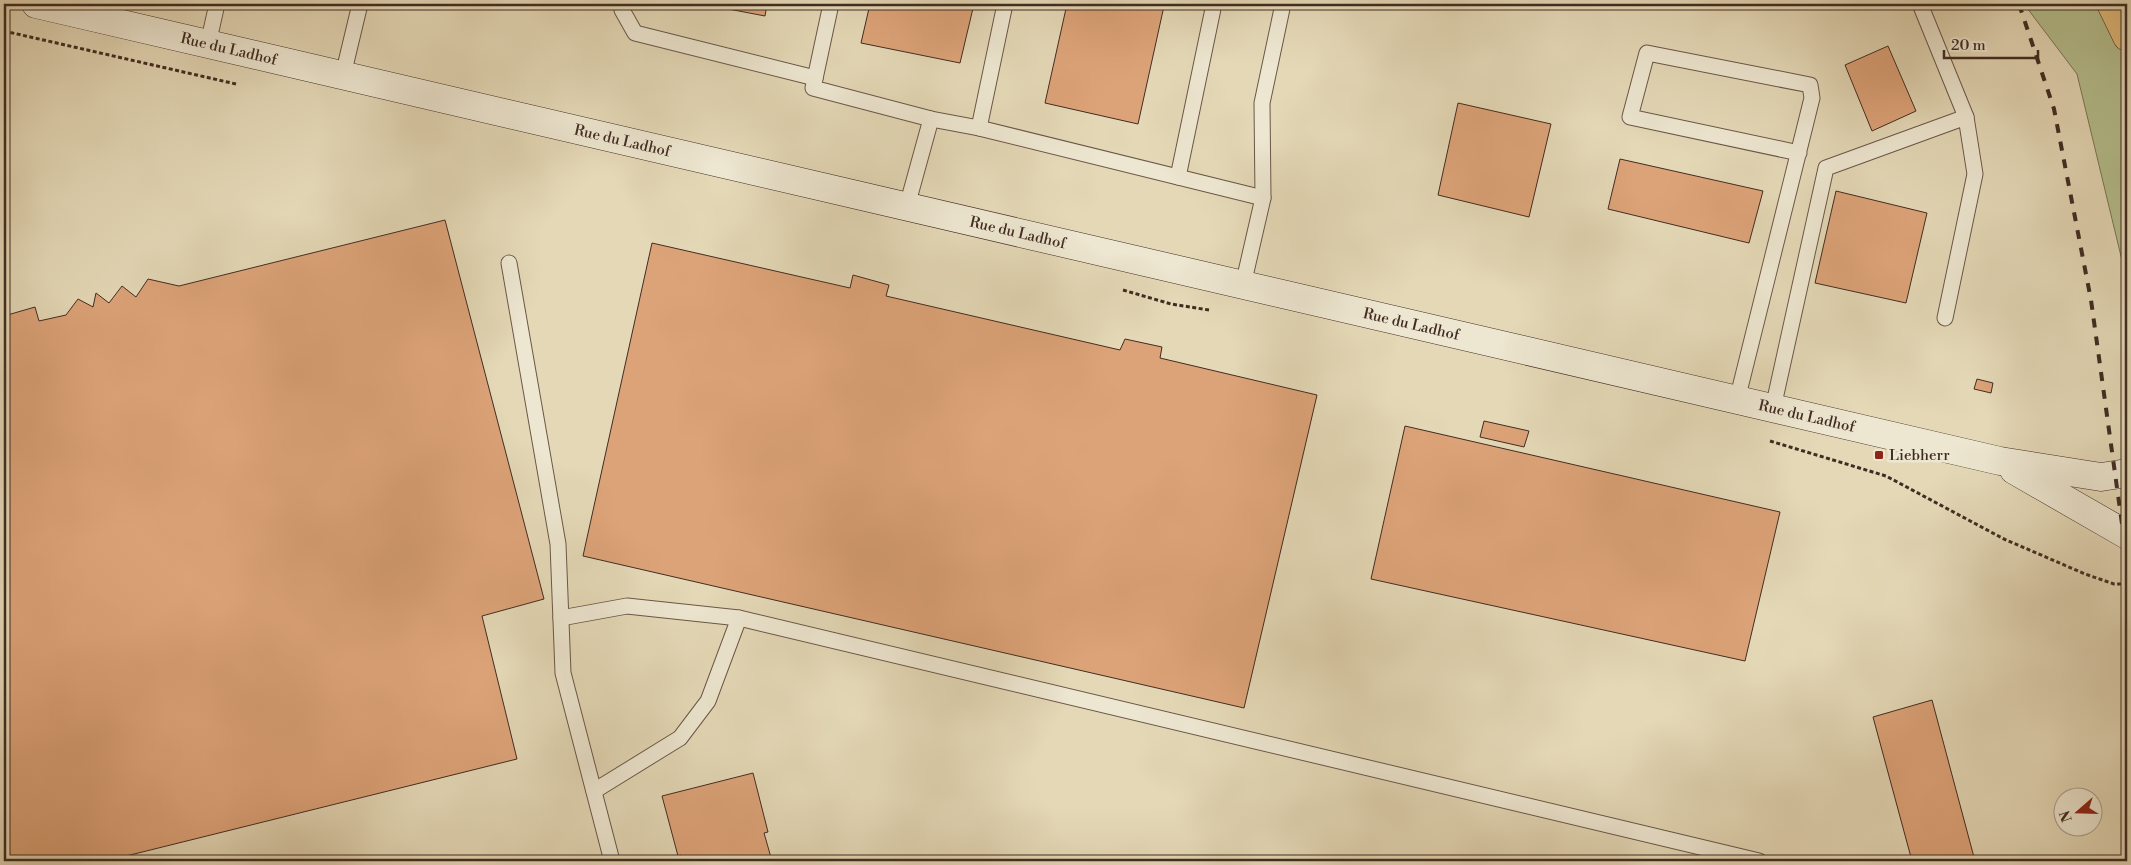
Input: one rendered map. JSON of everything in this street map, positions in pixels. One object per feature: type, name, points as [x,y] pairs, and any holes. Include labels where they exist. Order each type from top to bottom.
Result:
[{"type":"main road","name":"Rue du Ladhof","points":[[36,4],[2000,461],[2101,477],[2127,474]]},
{"type":"main road","points":[[2111,4],[2127,37]]},
{"type":"main road","name":"Rue du Ladhof","points":[[2000,461],[2127,535]]},
{"type":"lane","points":[[208,44],[217,4]]},
{"type":"lane","points":[[343,75],[360,4]]},
{"type":"lane","points":[[624,4],[622,10],[634,33],[815,78]]},
{"type":"lane","points":[[831,4],[812,88],[930,120],[979,128],[1263,198]]},
{"type":"lane","points":[[979,128],[1005,4]]},
{"type":"lane","points":[[1178,177],[1214,4]]},
{"type":"lane","points":[[1244,285],[1263,198],[1262,103],[1283,4]]},
{"type":"lane","points":[[1920,4],[1966,117],[1975,174],[1945,318]]},
{"type":"lane","points":[[1737,400],[1812,98],[1810,85],[1647,53],[1630,117],[1798,153]]},
{"type":"lane","points":[[1773,408],[1826,168],[1966,117]]},
{"type":"lane","points":[[907,206],[930,120]]},
{"type":"lane","points":[[509,263],[558,544],[563,673],[612,861]]},
{"type":"lane","points":[[561,618],[627,606],[739,618],[1759,861]]},
{"type":"lane","points":[[594,791],[680,738],[708,701],[739,618]]},
{"type":"path","points":[[4,31],[245,86]]},
{"type":"path","points":[[1115,288],[1171,304],[1217,312]]},
{"type":"path","points":[[1764,439],[1886,476],[2004,539],[2085,574],[2114,584],[2127,584]]},
{"type":"green space","points":[[2024,4],[2127,4],[2127,281],[2077,74]]},
{"type":"building","points":[[702,4],[767,4],[765,16]]},
{"type":"building","points":[[870,4],[974,4],[960,63],[861,43]]},
{"type":"building","points":[[1067,4],[1152,4],[1164,6],[1138,124],[1045,103]]},
{"type":"building","points":[[1888,46],[1916,111],[1872,131],[1845,65]]},
{"type":"building","points":[[1458,103],[1551,124],[1529,217],[1438,195]]},
{"type":"building","points":[[1620,159],[1763,191],[1749,243],[1608,209]]},
{"type":"building","points":[[1836,191],[1927,213],[1906,303],[1815,283]]},
{"type":"building","points":[[445,220],[544,599],[482,616],[517,759],[106,861],[4,861],[4,316],[35,307],[39,321],[66,315],[78,299],[93,307],[96,293],[109,303],[122,286],[136,297],[148,279],[179,286]]},
{"type":"building","points":[[652,243],[850,288],[853,275],[889,285],[886,296],[1120,350],[1125,339],[1162,347],[1160,358],[1317,395],[1244,708],[583,556]]},
{"type":"building","points":[[1977,379],[1993,383],[1991,393],[1974,389]]},
{"type":"building","points":[[1484,421],[1529,431],[1524,447],[1480,437]]},
{"type":"building","points":[[1405,426],[1780,512],[1745,661],[1371,579]]},
{"type":"building","points":[[1932,700],[1975,861],[1912,861],[1873,717]]},
{"type":"building","points":[[753,773],[768,832],[764,833],[772,861],[682,861],[681,855],[678,856],[662,796]]},
{"type":"railway","points":[[2019,4],[2054,109],[2091,300],[2127,560]]},
{"type":"place","name":"Liebherr","points":[[1879,455]]}]
